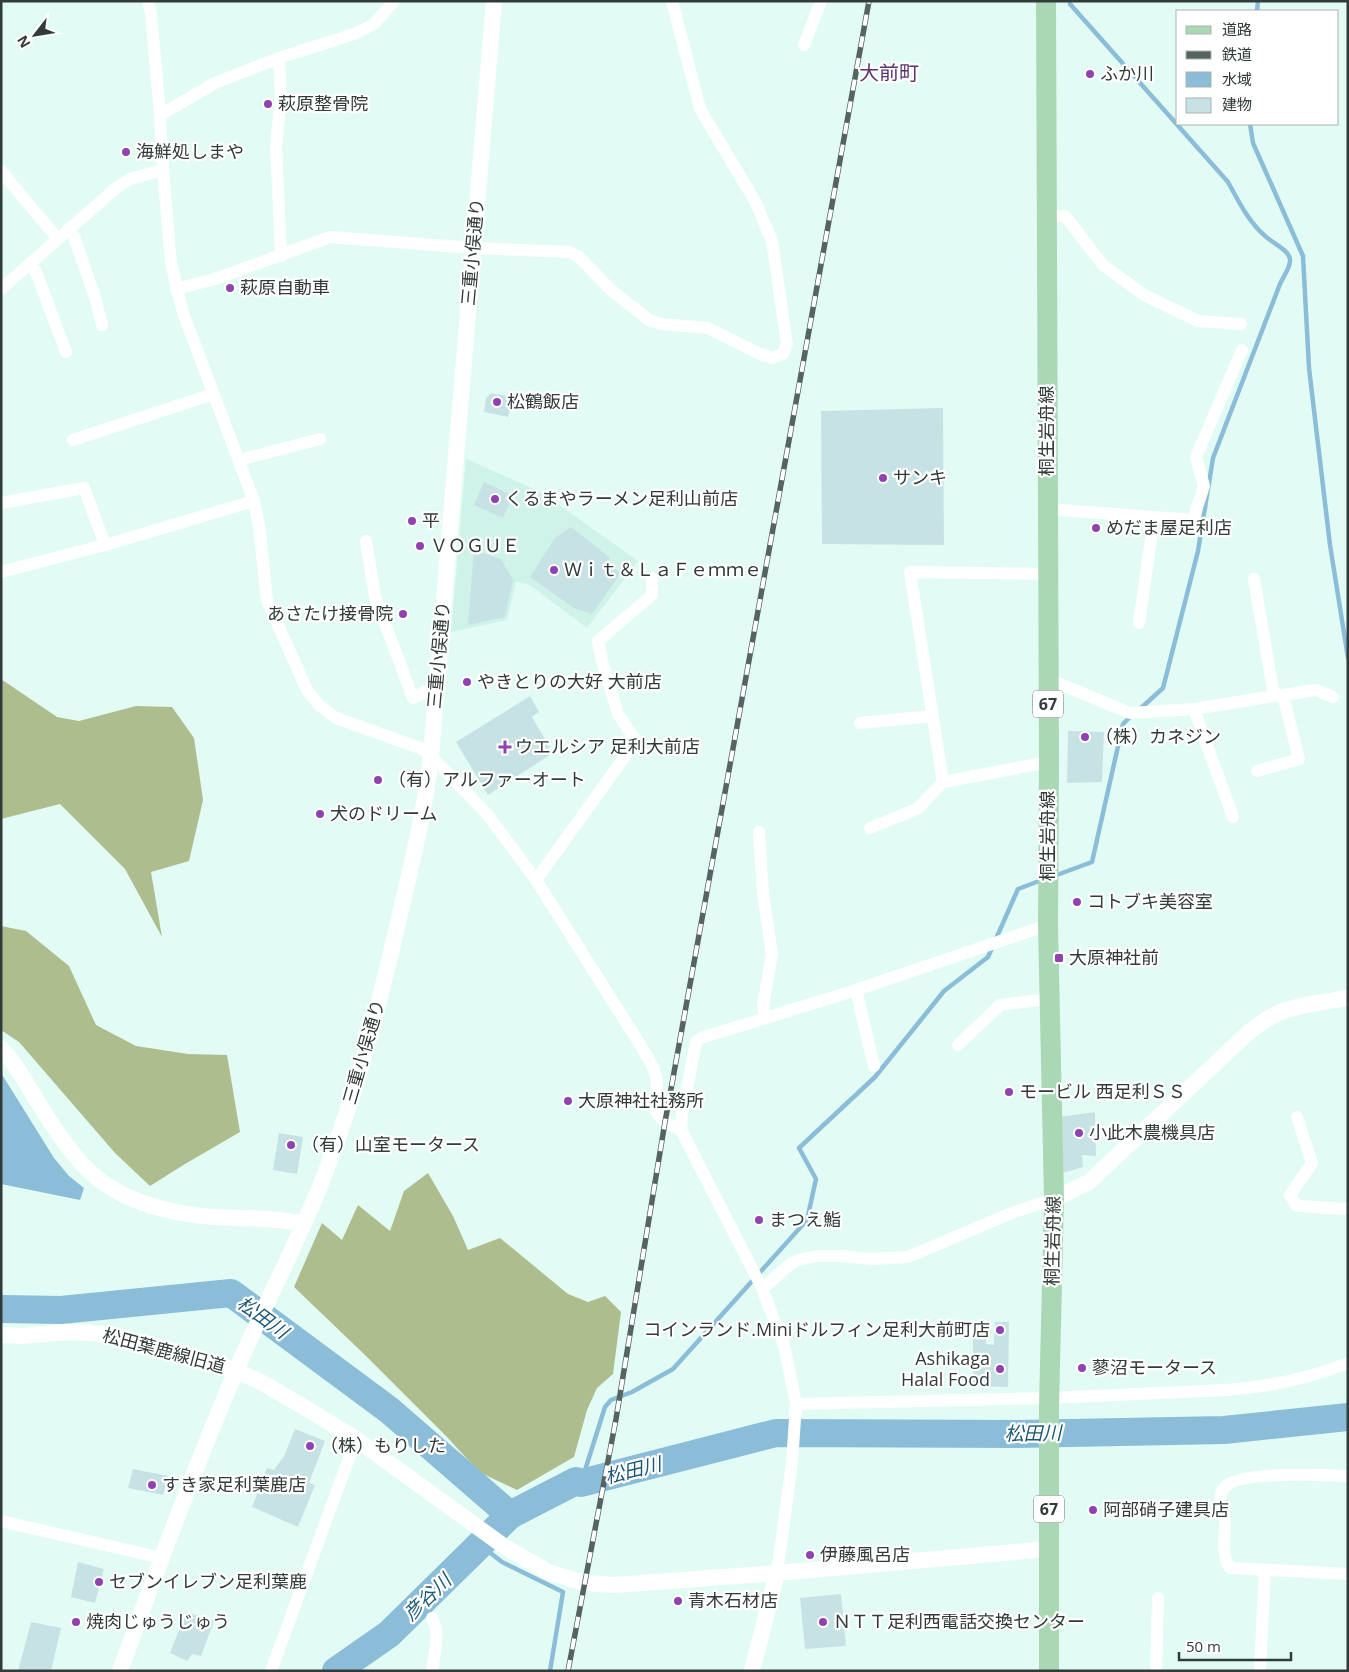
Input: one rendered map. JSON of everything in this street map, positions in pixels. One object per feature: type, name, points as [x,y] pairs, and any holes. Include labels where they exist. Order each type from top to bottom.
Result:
[{"type":"main road","name":"桐生岩舟線","points":[[1046,1],[1048,925],[1054,1199],[1049,1402],[1049,1671]]},
{"type":"street","points":[[148,1],[151,14],[160,116],[171,264],[176,289],[183,313],[254,501],[260,526],[267,600],[307,690],[319,706],[336,718],[420,748],[431,756],[487,814],[536,880],[636,1037],[653,1068],[657,1084],[654,1103],[657,1115],[665,1122],[681,1130]]},
{"type":"street","points":[[160,116],[215,83],[279,58],[354,34],[374,24],[394,1]]},
{"type":"street","name":"三重小俣通り","points":[[236,1371],[326,1172],[356,1084],[391,954],[427,789],[437,690],[494,1]]},
{"type":"street","points":[[176,289],[215,279],[330,237],[474,248],[569,252],[579,257],[611,290],[649,320],[662,324],[708,328],[760,354],[773,358],[783,354],[787,344],[772,241],[755,201],[700,109],[672,1]]},
{"type":"street","points":[[804,45],[821,1]]},
{"type":"street","points":[[279,58],[281,98],[276,146],[281,256]]},
{"type":"street","points":[[1,289],[116,188],[130,179],[163,170]]},
{"type":"street","points":[[1,171],[57,238]]},
{"type":"street","points":[[1047,216],[1064,216],[1103,264],[1144,295],[1198,321],[1241,324]]},
{"type":"street","points":[[68,229],[74,237],[94,294],[102,325]]},
{"type":"street","points":[[30,264],[36,272],[66,352]]},
{"type":"street","points":[[1047,508],[1193,520],[1204,486],[1196,457],[1242,350]]},
{"type":"street","points":[[73,440],[213,394]]},
{"type":"street","points":[[239,460],[320,439]]},
{"type":"street","points":[[1,503],[84,488],[104,545]]},
{"type":"street","points":[[1,572],[104,545],[254,501]]},
{"type":"street","points":[[1139,623],[1154,518]]},
{"type":"street","points":[[366,541],[375,598],[413,698],[428,690],[437,690]]},
{"type":"street","points":[[943,782],[910,572],[1047,574]]},
{"type":"street","points":[[536,880],[636,741],[618,714],[598,641],[652,595],[652,578]]},
{"type":"street","points":[[1254,579],[1278,695],[1299,759],[1257,771]]},
{"type":"street","points":[[1048,679],[1130,713],[1194,709],[1316,690],[1333,697]]},
{"type":"street","points":[[1194,709],[1233,817]]},
{"type":"street","points":[[860,723],[932,716]]},
{"type":"street","points":[[870,828],[917,809],[943,782],[1049,762]]},
{"type":"street","points":[[759,832],[763,894],[772,954],[763,1006],[765,1018]]},
{"type":"street","points":[[752,1671],[777,1573],[792,1463],[796,1409],[784,1345],[761,1286],[681,1130],[682,1115],[696,1042],[701,1038],[856,990],[1048,925]]},
{"type":"street","points":[[856,990],[874,1066]]},
{"type":"street","points":[[761,1286],[768,1284],[790,1264],[798,1260],[817,1256],[872,1259],[908,1257],[1014,1212],[1054,1199],[1089,1182],[1248,1032],[1263,1021],[1296,1007],[1348,998]]},
{"type":"street","points":[[958,1045],[1000,1005],[1049,999]]},
{"type":"street","points":[[1,1048],[17,1068],[67,1146],[93,1174],[129,1198],[170,1212],[214,1217],[270,1218],[304,1224]]},
{"type":"street","points":[[1297,1117],[1312,1164],[1290,1195],[1297,1206],[1348,1209]]},
{"type":"street","name":"松田葉鹿線旧道","points":[[1,1335],[22,1336],[64,1332],[93,1333],[125,1338],[212,1362],[236,1371],[259,1381],[356,1439],[497,1542],[548,1572],[568,1579],[602,1585],[777,1573]]},
{"type":"street","points":[[796,1409],[1049,1402],[1252,1388],[1298,1380],[1348,1363]]},
{"type":"street","points":[[120,1671],[162,1558],[236,1371]]},
{"type":"street","points":[[271,1671],[356,1439]]},
{"type":"street","points":[[1348,1476],[1288,1474],[1238,1480],[1223,1489],[1220,1503],[1225,1514],[1226,1562],[1230,1568],[1348,1574]]},
{"type":"street","points":[[1,1521],[162,1558]]},
{"type":"street","points":[[777,1573],[1048,1550]]},
{"type":"street","points":[[1260,1671],[1265,1570]]},
{"type":"street","points":[[1156,1671],[1158,1598]]},
{"type":"street","points":[[432,1618],[436,1624],[437,1634],[432,1671]]},
{"type":"shaded area","points":[[466,459],[541,492],[638,561],[587,628],[528,584],[516,582],[507,620],[451,632]]},
{"type":"green space","points":[[1,679],[57,717],[79,721],[136,706],[172,707],[194,738],[203,800],[189,861],[151,872],[162,937],[125,869],[60,804],[1,819]]},
{"type":"green space","points":[[1,926],[26,931],[69,966],[96,1025],[136,1046],[188,1054],[227,1055],[240,1132],[150,1186],[115,1153],[19,1042],[1,1030]]},
{"type":"green space","points":[[428,1173],[453,1216],[468,1250],[500,1238],[568,1294],[588,1302],[605,1296],[621,1312],[613,1374],[597,1388],[587,1410],[574,1457],[517,1490],[479,1472],[447,1437],[365,1355],[294,1287],[322,1223],[342,1240],[358,1205],[390,1231],[404,1191]]},
{"type":"water","points":[[1,1073],[54,1158],[69,1176],[84,1188],[80,1200],[1,1184]]},
{"type":"building","points":[[491,393],[513,397],[508,417],[484,412],[486,398]]},
{"type":"building","name":"サンキ","points":[[943,408],[944,545],[822,544],[821,411]]},
{"type":"building","points":[[484,482],[513,496],[503,518],[474,505]]},
{"type":"building","points":[[571,527],[610,558],[607,563],[621,573],[592,614],[574,608],[530,577],[555,538]]},
{"type":"building","points":[[474,550],[501,559],[513,580],[505,617],[468,625]]},
{"type":"building","name":"ウエルシア 足利大前店","points":[[530,696],[539,712],[532,717],[553,753],[488,795],[456,742]]},
{"type":"building","points":[[1068,731],[1104,732],[1102,782],[1067,783]]},
{"type":"building","points":[[1095,1112],[1096,1156],[1082,1155],[1083,1167],[1063,1173],[1059,1117]]},
{"type":"building","points":[[279,1133],[303,1137],[297,1174],[273,1170]]},
{"type":"building","points":[[995,1322],[1009,1322],[1008,1387],[973,1386],[973,1329],[986,1328],[986,1344],[994,1345]]},
{"type":"building","points":[[295,1429],[325,1441],[309,1483],[315,1485],[298,1527],[252,1507],[267,1468],[274,1470],[284,1456]]},
{"type":"building","points":[[133,1469],[169,1476],[163,1495],[128,1488]]},
{"type":"building","points":[[78,1562],[104,1569],[95,1603],[71,1597]]},
{"type":"building","name":"ＮＴＴ足利西電話交換センター","points":[[841,1594],[846,1646],[805,1649],[800,1598]]},
{"type":"building","points":[[186,1612],[214,1621],[201,1656],[192,1654],[187,1661],[170,1653]]},
{"type":"building","points":[[31,1622],[61,1628],[51,1671],[18,1671]]},
{"type":"waterway","points":[[1257,10],[1258,1]]},
{"type":"waterway","points":[[1070,4],[1176,123]]},
{"type":"waterway","points":[[1140,709],[1163,688],[1198,551],[1213,458],[1290,262],[1289,255],[1268,239],[1254,224],[1244,211],[1228,182],[1177,125]]},
{"type":"waterway","points":[[1250,125],[1253,143],[1303,256],[1309,368],[1330,545],[1348,658]]},
{"type":"waterway","points":[[1054,876],[1092,862],[1123,724],[1132,715]]},
{"type":"waterway","points":[[581,1483],[605,1407],[611,1400],[632,1392],[673,1369],[807,1220],[816,1179],[799,1148],[875,1077],[944,991],[988,957],[1018,889],[1042,880]]},
{"type":"waterway","name":"松田川","points":[[1,1309],[61,1310],[231,1293],[389,1410],[510,1515],[576,1481],[581,1483],[776,1433],[1018,1434],[1224,1430],[1348,1417]]},
{"type":"waterway","name":"彦谷川","points":[[336,1671],[389,1634],[510,1515]]},
{"type":"waterway","points":[[479,1544],[502,1562],[563,1592],[550,1671]]},
{"type":"railway","points":[[568,1671],[616,1419],[665,1122],[869,1]]},
{"type":"place","name":"ふか川","points":[[1090,74]]},
{"type":"place","name":"萩原整骨院","points":[[268,104]]},
{"type":"place","name":"海鮮処しまや","points":[[126,152]]},
{"type":"place","name":"萩原自動車","points":[[230,288]]},
{"type":"place","name":"松鶴飯店","points":[[497,402]]},
{"type":"place","name":"サンキ","points":[[883,478]]},
{"type":"place","name":"くるまやラーメン足利山前店","points":[[495,499]]},
{"type":"place","name":"平","points":[[412,521]]},
{"type":"place","name":"めだま屋足利店","points":[[1096,528]]},
{"type":"place","name":"ＶＯＧＵＥ","points":[[420,546]]},
{"type":"place","name":"Ｗｉｔ＆ＬａＦｅｍｍｅ","points":[[554,570]]},
{"type":"place","name":"あさたけ接骨院","points":[[403,614]]},
{"type":"place","name":"やきとりの大好 大前店","points":[[467,682]]},
{"type":"place","name":"（株）カネジン","points":[[1085,737]]},
{"type":"place","name":"ウエルシア 足利大前店","points":[[505,747]]},
{"type":"place","name":"（有）アルファーオート","points":[[378,780]]},
{"type":"place","name":"犬のドリーム","points":[[320,814]]},
{"type":"place","name":"コトブキ美容室","points":[[1077,902]]},
{"type":"place","name":"大原神社前","points":[[1059,958]]},
{"type":"place","name":"モービル 西足利ＳＳ","points":[[1009,1092]]},
{"type":"place","name":"大原神社社務所","points":[[568,1101]]},
{"type":"place","name":"小此木農機具店","points":[[1079,1133]]},
{"type":"place","name":"（有）山室モータース","points":[[291,1145]]},
{"type":"place","name":"まつえ鮨","points":[[759,1220]]},
{"type":"place","name":"コインランド.Miniドルフィン足利大前町店","points":[[1000,1330]]},
{"type":"place","name":"蓼沼モータース","points":[[1082,1368]]},
{"type":"place","name":"Ashikaga Halal Food","points":[[1000,1369]]},
{"type":"place","name":"（株）もりした","points":[[310,1446]]},
{"type":"place","name":"すき家足利葉鹿店","points":[[152,1485]]},
{"type":"place","name":"阿部硝子建具店","points":[[1093,1510]]},
{"type":"place","name":"伊藤風呂店","points":[[810,1555]]},
{"type":"place","name":"セブンイレブン足利葉鹿","points":[[99,1582]]},
{"type":"place","name":"青木石材店","points":[[678,1601]]},
{"type":"place","name":"焼肉じゅうじゅう","points":[[76,1622]]},
{"type":"place","name":"ＮＴＴ足利西電話交換センター","points":[[823,1622]]},
{"type":"district","name":"大前町","points":[[889,73]]}]
